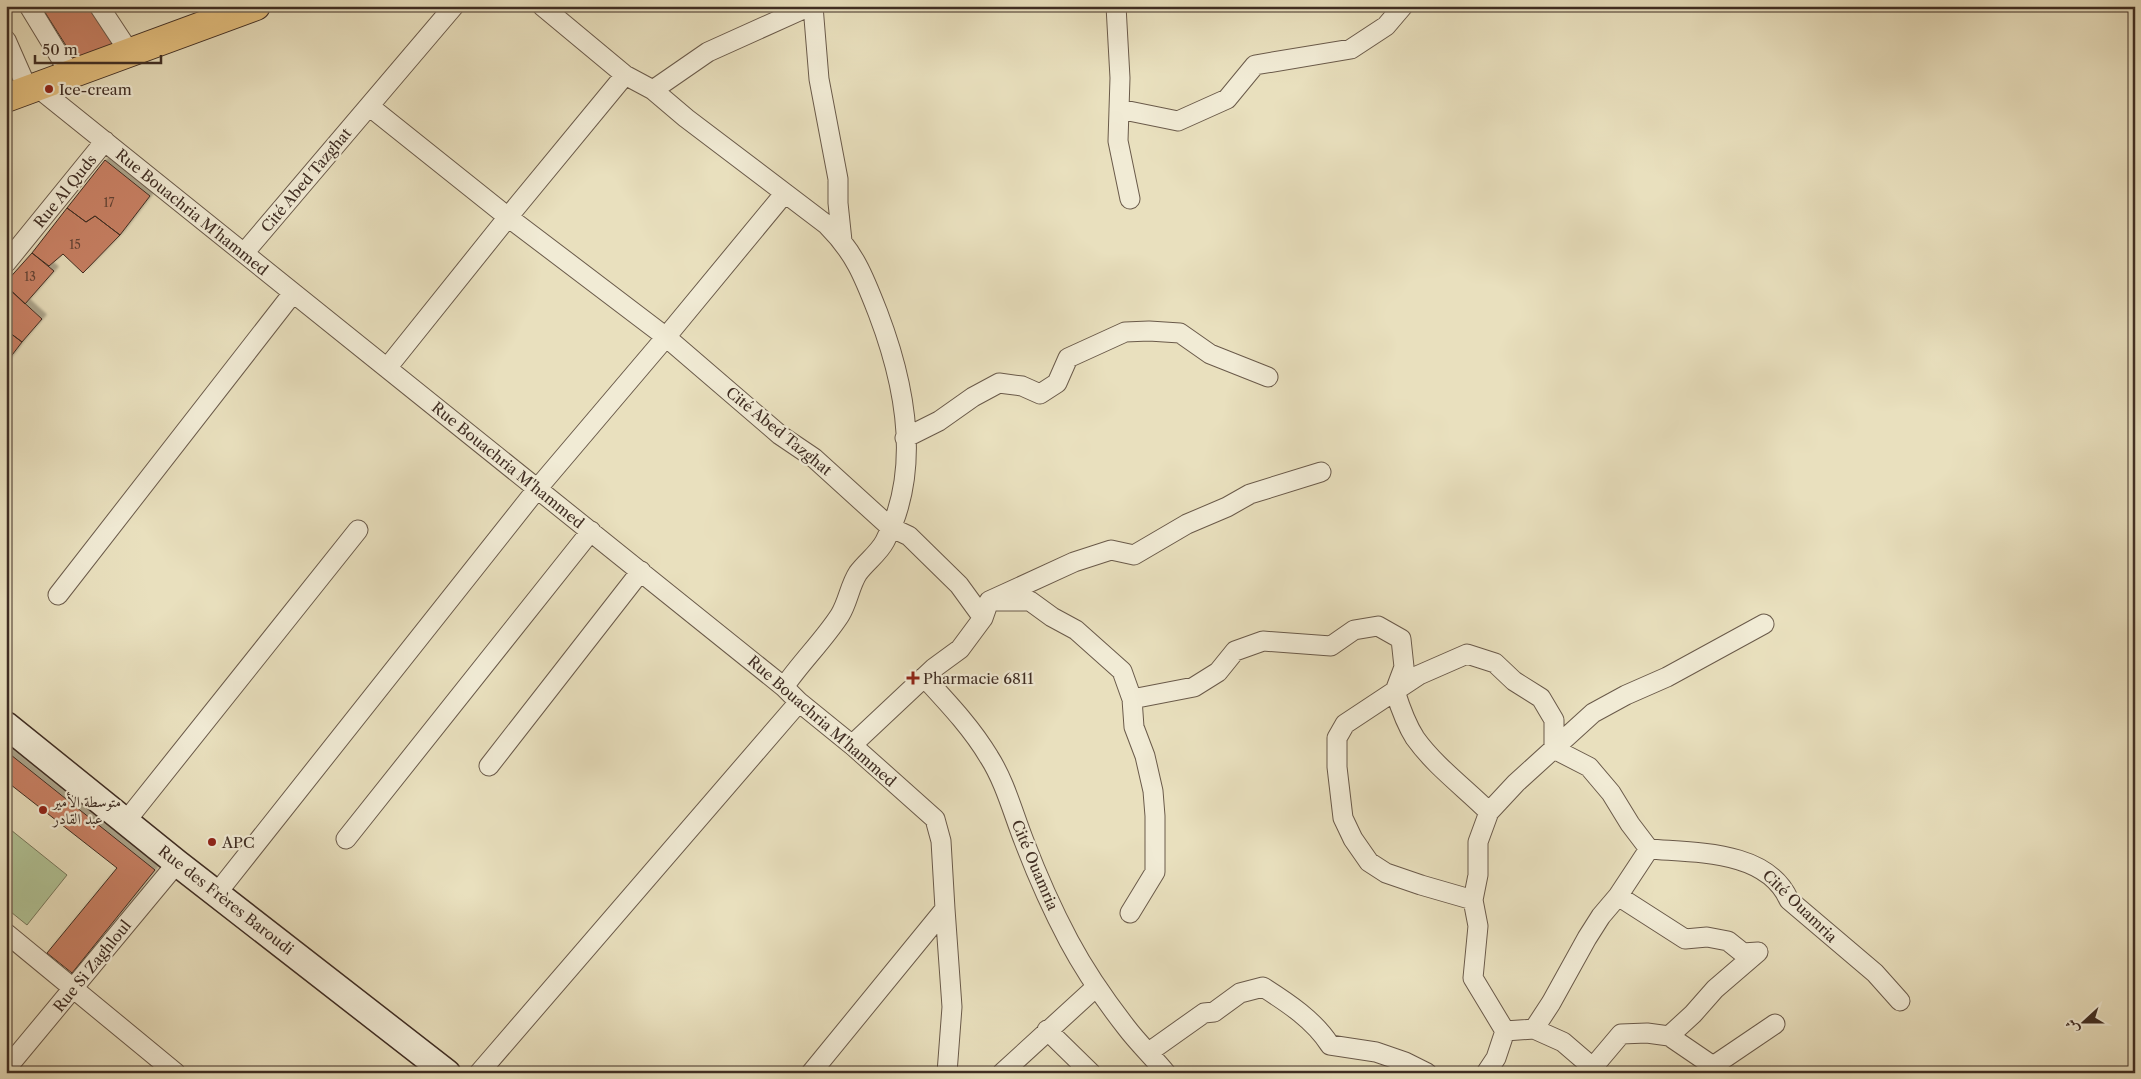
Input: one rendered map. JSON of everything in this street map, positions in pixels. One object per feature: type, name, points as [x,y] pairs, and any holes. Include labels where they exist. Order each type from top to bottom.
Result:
[{"type":"main road","points":[[24,91],[130,53],[241,9]]},
{"type":"street","points":[[29,6],[71,75]]},
{"type":"street","points":[[99,6],[130,53]]},
{"type":"street","name":"Cité Abed Tazghat","points":[[244,253],[454,6]]},
{"type":"street","points":[[542,6],[625,75],[653,90],[686,118],[807,210],[842,241],[862,270],[889,344],[898,370],[904,406],[905,464],[897,511],[884,542],[857,574],[841,614],[784,687]]},
{"type":"street","points":[[653,90],[708,52],[812,6],[819,79],[838,179],[838,203],[842,241]]},
{"type":"street","points":[[1116,6],[1120,78],[1118,141],[1130,199]]},
{"type":"street","points":[[1119,108],[1178,121],[1227,99],[1255,65],[1351,49],[1386,26],[1403,6]]},
{"type":"street","points":[[6,40],[24,91]]},
{"type":"street","points":[[387,368],[625,75]]},
{"type":"street","name":"Rue Bouachria M'hammed","points":[[24,91],[105,141],[784,687],[935,819],[943,868],[952,1006],[947,1073]]},
{"type":"street","name":"Cité Abed Tazghat","points":[[369,106],[508,217],[666,337],[780,435],[814,458],[890,528],[909,536],[930,554],[986,610]]},
{"type":"street","name":"Rue Al Quds","points":[[6,263],[105,141]]},
{"type":"street","points":[[217,893],[537,489],[784,194]]},
{"type":"street","points":[[58,596],[293,293]]},
{"type":"street","points":[[905,438],[939,421],[999,383],[1022,386],[1040,394],[1057,384],[1068,358],[1125,332],[1180,333],[1210,354],[1268,376]]},
{"type":"street","points":[[852,745],[924,677],[960,649],[986,610],[1074,562],[1110,550],[1134,554],[1187,524],[1228,507],[1250,494],[1321,472]]},
{"type":"street","points":[[126,821],[358,530]]},
{"type":"street","points":[[346,839],[591,531]]},
{"type":"street","points":[[489,766],[641,571]]},
{"type":"street","points":[[986,610],[1030,601],[1052,618],[1076,630],[1122,671],[1132,699],[1134,727],[1145,756],[1153,791],[1156,844],[1155,872],[1130,913]]},
{"type":"street","points":[[1486,1073],[1496,1058],[1505,1031],[1473,978],[1478,926],[1473,900],[1478,875],[1478,842],[1489,812],[1516,783],[1593,713],[1626,695],[1667,677],[1764,624]]},
{"type":"street","points":[[1132,699],[1194,687],[1218,672],[1235,651],[1263,640],[1331,646],[1354,630],[1378,626],[1402,640],[1404,667],[1395,692],[1400,708],[1415,737],[1438,764],[1489,812]]},
{"type":"street","points":[[1473,900],[1421,886],[1386,873],[1369,862],[1353,839],[1343,818],[1337,766],[1337,738],[1345,724],[1419,675],[1467,654],[1495,664],[1514,681],[1541,698],[1554,720],[1554,750]]},
{"type":"street","name":"Cité Ouamria","points":[[924,677],[956,712],[990,758],[1050,904],[1070,943],[1096,986],[1127,1028],[1166,1073]]},
{"type":"street","points":[[479,1073],[799,702]]},
{"type":"street","name":"Rue des Frères Baroudi","points":[[6,725],[433,1068]]},
{"type":"street","points":[[1534,1028],[1551,1003],[1601,916],[1618,896],[1649,848],[1630,824],[1611,793],[1589,767],[1554,750]]},
{"type":"street","name":"Cité Ouamria","points":[[1649,848],[1730,858],[1762,868],[1784,888],[1789,900],[1875,973],[1900,1001]]},
{"type":"street","name":"Rue Si Zaghloul","points":[[6,1069],[177,863]]},
{"type":"street","points":[[1618,896],[1685,939],[1707,937],[1728,941],[1743,953],[1758,952],[1715,989],[1693,1014],[1669,1036]]},
{"type":"street","points":[[811,1073],[946,909]]},
{"type":"street","points":[[6,933],[176,1073]]},
{"type":"street","points":[[1002,1073],[1096,986]]},
{"type":"street","points":[[1149,1052],[1204,1013],[1214,1012],[1240,993],[1263,987],[1303,1015],[1321,1031],[1330,1045],[1376,1052],[1405,1062],[1427,1073]]},
{"type":"street","points":[[1505,1031],[1534,1028],[1563,1042],[1597,1070],[1622,1034],[1647,1033],[1669,1036],[1711,1069],[1775,1024]]},
{"type":"street","points":[[1047,1030],[1091,1073]]},
{"type":"green space","points":[[6,826],[67,875],[27,925],[6,908]]},
{"type":"building","points":[[41,6],[89,6],[119,50],[77,63]]},
{"type":"building","points":[[105,160],[150,196],[120,235],[95,216],[86,222],[67,208]]},
{"type":"building","points":[[67,208],[86,222],[95,216],[120,235],[83,273],[63,254],[49,266],[32,253]]},
{"type":"building","points":[[32,253],[54,271],[25,304],[6,286],[6,282]]},
{"type":"building","points":[[6,286],[42,319],[22,342],[6,330]]},
{"type":"building","points":[[6,330],[22,342],[6,363]]},
{"type":"building","points":[[6,751],[155,870],[72,973],[47,953],[117,868],[6,781]]},
{"type":"place","name":"Ice-cream","points":[[49,89]]},
{"type":"place","name":"Pharmacie 6811","points":[[913,678]]},
{"type":"place","name":"متوسطة الأمير عبد القادر","points":[[43,810]]},
{"type":"place","name":"APC","points":[[212,842]]}]
